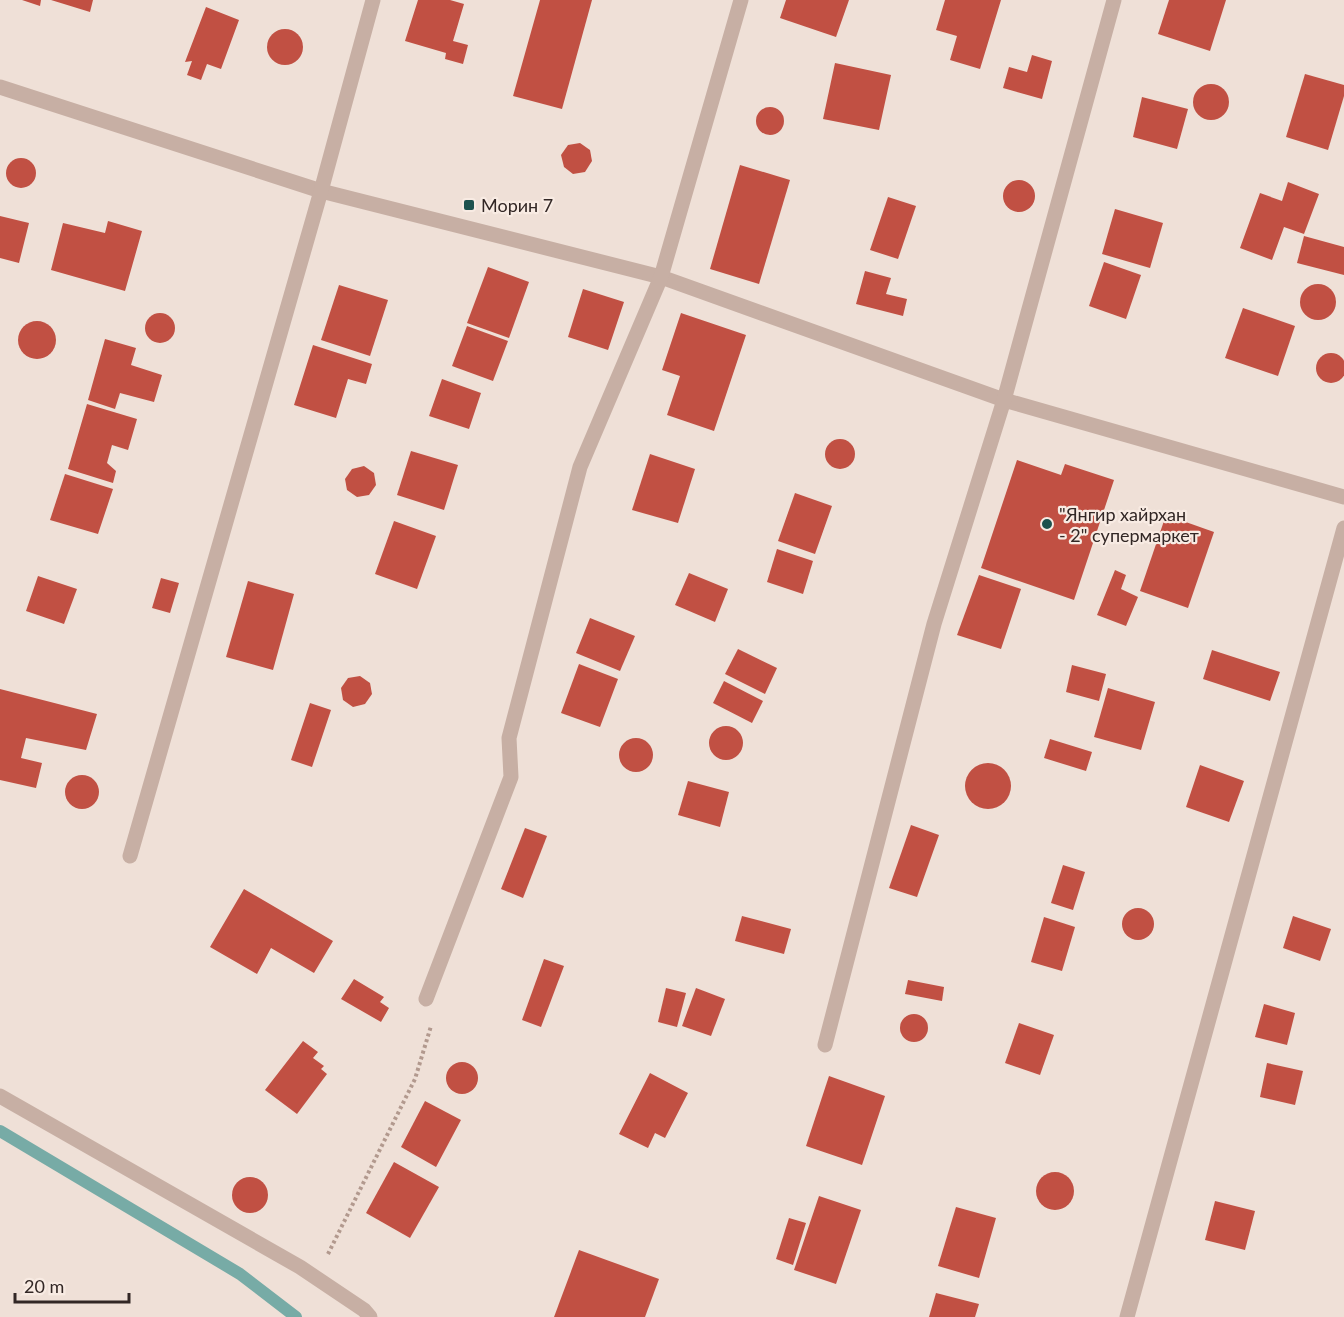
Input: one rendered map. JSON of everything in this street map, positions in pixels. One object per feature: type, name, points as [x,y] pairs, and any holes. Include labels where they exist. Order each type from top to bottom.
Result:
[{"type":"street","points":[[130,856],[321,191],[373,0]]},
{"type":"street","points":[[426,999],[511,777],[509,738],[580,467],[661,277],[741,0]]},
{"type":"street","points":[[825,1045],[934,624],[1004,400],[1114,0]]},
{"type":"street","points":[[0,87],[321,191],[661,277],[1004,400],[1344,497]]},
{"type":"street","points":[[1128,1317],[1344,528]]},
{"type":"street","points":[[0,1096],[300,1267],[364,1310],[370,1317]]},
{"type":"path","points":[[316,1279],[415,1079],[436,1012],[426,999]]},
{"type":"building","points":[[22,0],[41,0],[40,6]]},
{"type":"building","points":[[51,0],[93,0],[90,12]]},
{"type":"building","points":[[418,0],[450,0],[464,4],[453,41],[468,45],[463,64],[445,59],[446,53],[405,41]]},
{"type":"building","points":[[540,0],[592,0],[562,109],[513,96]]},
{"type":"building","points":[[786,0],[849,0],[836,37],[780,18]]},
{"type":"building","points":[[945,0],[1001,0],[980,69],[950,60],[957,36],[936,30]]},
{"type":"building","points":[[1169,0],[1226,0],[1210,51],[1158,34]]},
{"type":"building","points":[[206,7],[239,20],[221,69],[207,64],[201,80],[187,75],[192,61],[185,62]]},
{"type":"building","points":[[285,29],[298,34],[303,47],[298,60],[285,65],[272,60],[267,47],[272,34]]},
{"type":"building","points":[[1032,55],[1052,61],[1042,99],[1003,88],[1009,67],[1027,72]]},
{"type":"building","points":[[835,63],[891,75],[879,130],[823,119]]},
{"type":"building","points":[[1305,74],[1344,85],[1344,96],[1328,150],[1286,137]]},
{"type":"building","points":[[1211,84],[1224,89],[1229,102],[1224,115],[1211,120],[1198,115],[1193,102],[1198,89]]},
{"type":"building","points":[[1142,97],[1188,109],[1177,149],[1133,137]]},
{"type":"building","points":[[770,107],[780,111],[784,121],[780,131],[770,135],[760,131],[756,121],[760,111]]},
{"type":"building","points":[[580,143],[590,150],[592,161],[585,172],[573,174],[564,167],[561,155],[568,145]]},
{"type":"building","points":[[21,158],[32,162],[36,173],[32,184],[21,188],[10,184],[6,173],[10,162]]},
{"type":"building","points":[[740,165],[790,180],[759,284],[710,269]]},
{"type":"building","points":[[1019,180],[1031,184],[1035,196],[1031,208],[1019,212],[1007,208],[1003,196],[1007,184]]},
{"type":"building","points":[[1288,182],[1319,194],[1304,234],[1284,227],[1272,260],[1240,248],[1260,193],[1282,201]]},
{"type":"building","points":[[888,197],[916,206],[898,259],[870,250]]},
{"type":"building","points":[[1115,209],[1163,223],[1150,268],[1102,254]]},
{"type":"building","points":[[0,216],[29,223],[19,263],[0,258]]},
{"type":"building","points":[[108,221],[142,231],[125,291],[51,270],[63,223],[105,233]]},
{"type":"building","points":[[1304,236],[1344,247],[1344,275],[1297,263]]},
{"type":"building","points":[[1104,262],[1141,275],[1126,319],[1089,306]]},
{"type":"building","points":[[488,267],[529,282],[509,338],[467,323]]},
{"type":"building","points":[[865,271],[891,278],[886,294],[907,299],[903,316],[856,304]]},
{"type":"building","points":[[1318,284],[1331,289],[1336,302],[1331,315],[1318,320],[1305,315],[1300,302],[1305,289]]},
{"type":"building","points":[[339,285],[388,300],[370,356],[321,340]]},
{"type":"building","points":[[583,289],[624,302],[608,350],[568,337]]},
{"type":"building","points":[[1243,308],[1295,326],[1278,376],[1225,358]]},
{"type":"building","points":[[160,313],[171,317],[175,328],[171,339],[160,343],[149,339],[145,328],[149,317]]},
{"type":"building","points":[[681,313],[746,335],[714,431],[667,415],[680,376],[662,370]]},
{"type":"building","points":[[37,321],[44,322],[50,327],[55,333],[55,347],[50,353],[44,358],[37,359],[30,358],[24,353],[19,347],[18,340],[19,333],[24,327],[30,322]]},
{"type":"building","points":[[467,326],[508,341],[493,381],[452,366]]},
{"type":"building","points":[[105,339],[136,348],[131,365],[162,375],[154,402],[120,393],[115,409],[88,400]]},
{"type":"building","points":[[313,345],[372,364],[366,384],[348,379],[336,418],[294,405]]},
{"type":"building","points":[[1331,353],[1337,354],[1345,362],[1345,374],[1337,382],[1331,383],[1325,382],[1317,374],[1316,368],[1317,362],[1325,354]]},
{"type":"building","points":[[442,379],[481,393],[469,429],[429,416]]},
{"type":"building","points":[[87,404],[137,419],[128,450],[112,445],[107,463],[116,471],[113,483],[68,469]]},
{"type":"building","points":[[840,439],[851,443],[855,454],[851,465],[840,469],[829,465],[825,454],[829,443]]},
{"type":"building","points":[[411,451],[458,465],[444,510],[397,495]]},
{"type":"building","points":[[650,454],[695,469],[678,523],[632,510]]},
{"type":"building","name":"\"Янгир хайрхан - 2\" супермаркет","points":[[1017,460],[1061,475],[1065,464],[1114,480],[1074,600],[981,568]]},
{"type":"building","points":[[364,466],[374,473],[376,485],[369,495],[357,497],[347,490],[345,479],[352,469]]},
{"type":"building","points":[[65,474],[113,489],[98,534],[50,520]]},
{"type":"building","points":[[795,493],[832,506],[815,554],[778,541]]},
{"type":"building","points":[[1166,515],[1214,532],[1188,608],[1140,591]]},
{"type":"building","points":[[394,521],[436,536],[417,589],[375,574]]},
{"type":"building","points":[[777,549],[813,561],[803,594],[767,582]]},
{"type":"building","points":[[1115,570],[1126,575],[1121,589],[1138,597],[1126,626],[1097,615]]},
{"type":"building","points":[[689,573],[728,589],[715,622],[675,605]]},
{"type":"building","points":[[979,575],[1021,589],[1001,649],[957,635]]},
{"type":"building","points":[[38,576],[77,589],[64,624],[26,611]]},
{"type":"building","points":[[161,578],[179,583],[170,613],[152,608]]},
{"type":"building","points":[[248,581],[294,594],[273,670],[226,657]]},
{"type":"building","points":[[590,618],[635,636],[620,671],[576,653]]},
{"type":"building","points":[[738,649],[777,668],[765,694],[725,674]]},
{"type":"building","points":[[1212,650],[1280,672],[1270,701],[1203,679]]},
{"type":"building","points":[[579,664],[618,679],[600,727],[561,713]]},
{"type":"building","points":[[1072,665],[1106,674],[1099,701],[1066,692]]},
{"type":"building","points":[[360,676],[370,683],[372,694],[365,704],[353,707],[343,700],[341,688],[348,678]]},
{"type":"building","points":[[724,681],[763,701],[752,723],[713,703]]},
{"type":"building","points":[[1108,688],[1155,702],[1141,750],[1094,737]]},
{"type":"building","points":[[0,689],[97,714],[86,750],[26,738],[21,758],[42,763],[36,788],[0,780]]},
{"type":"building","points":[[310,703],[331,710],[312,767],[291,760]]},
{"type":"building","points":[[726,726],[738,731],[743,743],[738,755],[726,760],[714,755],[709,743],[714,731]]},
{"type":"building","points":[[636,738],[648,743],[653,755],[648,767],[636,772],[624,767],[619,755],[624,743]]},
{"type":"building","points":[[1050,739],[1092,752],[1086,771],[1044,758]]},
{"type":"building","points":[[988,763],[1004,770],[1011,786],[1004,802],[988,809],[972,802],[965,786],[972,770]]},
{"type":"building","points":[[1200,765],[1244,781],[1229,822],[1186,807]]},
{"type":"building","points":[[82,775],[94,780],[99,792],[94,804],[82,809],[70,804],[65,792],[70,780]]},
{"type":"building","points":[[688,781],[729,792],[720,827],[678,815]]},
{"type":"building","points":[[911,825],[939,835],[917,897],[889,888]]},
{"type":"building","points":[[525,828],[547,836],[523,898],[501,889]]},
{"type":"building","points":[[1063,865],[1085,872],[1073,910],[1051,903]]},
{"type":"building","points":[[244,889],[333,941],[314,973],[271,948],[257,974],[210,947]]},
{"type":"building","points":[[1138,908],[1149,913],[1154,924],[1149,935],[1138,940],[1127,935],[1122,924],[1127,913]]},
{"type":"building","points":[[742,916],[791,929],[784,954],[735,941]]},
{"type":"building","points":[[1293,916],[1331,929],[1320,961],[1283,948]]},
{"type":"building","points":[[1044,917],[1075,927],[1062,971],[1031,962]]},
{"type":"building","points":[[544,959],[564,966],[541,1027],[522,1020]]},
{"type":"building","points":[[354,979],[384,997],[380,1002],[389,1008],[381,1022],[341,999]]},
{"type":"building","points":[[908,980],[944,987],[942,1001],[905,994]]},
{"type":"building","points":[[666,988],[686,993],[677,1027],[658,1022]]},
{"type":"building","points":[[696,988],[725,999],[711,1036],[682,1026]]},
{"type":"building","points":[[1264,1004],[1295,1013],[1287,1045],[1255,1037]]},
{"type":"building","points":[[914,1014],[924,1018],[928,1028],[924,1038],[914,1042],[904,1038],[900,1028],[904,1018]]},
{"type":"building","points":[[1019,1023],[1054,1035],[1040,1075],[1005,1063]]},
{"type":"building","points":[[303,1041],[318,1052],[313,1058],[324,1066],[321,1069],[327,1074],[297,1114],[265,1090]]},
{"type":"building","points":[[462,1062],[473,1067],[478,1078],[473,1089],[462,1094],[451,1089],[446,1078],[451,1067]]},
{"type":"building","points":[[1267,1063],[1303,1071],[1295,1105],[1260,1097]]},
{"type":"building","points":[[650,1073],[688,1093],[665,1138],[655,1133],[648,1148],[619,1134]]},
{"type":"building","points":[[829,1076],[885,1096],[862,1165],[806,1146]]},
{"type":"building","points":[[425,1101],[461,1120],[436,1167],[401,1147]]},
{"type":"building","points":[[394,1162],[439,1187],[410,1238],[366,1213]]},
{"type":"building","points":[[1055,1172],[1068,1178],[1074,1191],[1068,1204],[1055,1210],[1042,1204],[1036,1191],[1042,1178]]},
{"type":"building","points":[[250,1177],[263,1182],[268,1195],[263,1208],[250,1213],[237,1208],[232,1195],[237,1182]]},
{"type":"building","points":[[819,1196],[861,1210],[836,1284],[794,1270]]},
{"type":"building","points":[[1215,1201],[1255,1211],[1245,1250],[1205,1240]]},
{"type":"building","points":[[956,1207],[996,1218],[979,1278],[938,1266]]},
{"type":"building","points":[[789,1218],[806,1223],[793,1265],[776,1259]]},
{"type":"building","points":[[579,1250],[659,1279],[645,1317],[554,1317]]},
{"type":"building","points":[[936,1293],[979,1304],[975,1317],[929,1317]]},
{"type":"waterway","points":[[0,1131],[240,1274],[296,1317]]},
{"type":"place","name":"Морин 7","points":[[469,205]]},
{"type":"place","name":"\"Янгир хайрхан - 2\" супермаркет","points":[[1047,524]]}]
